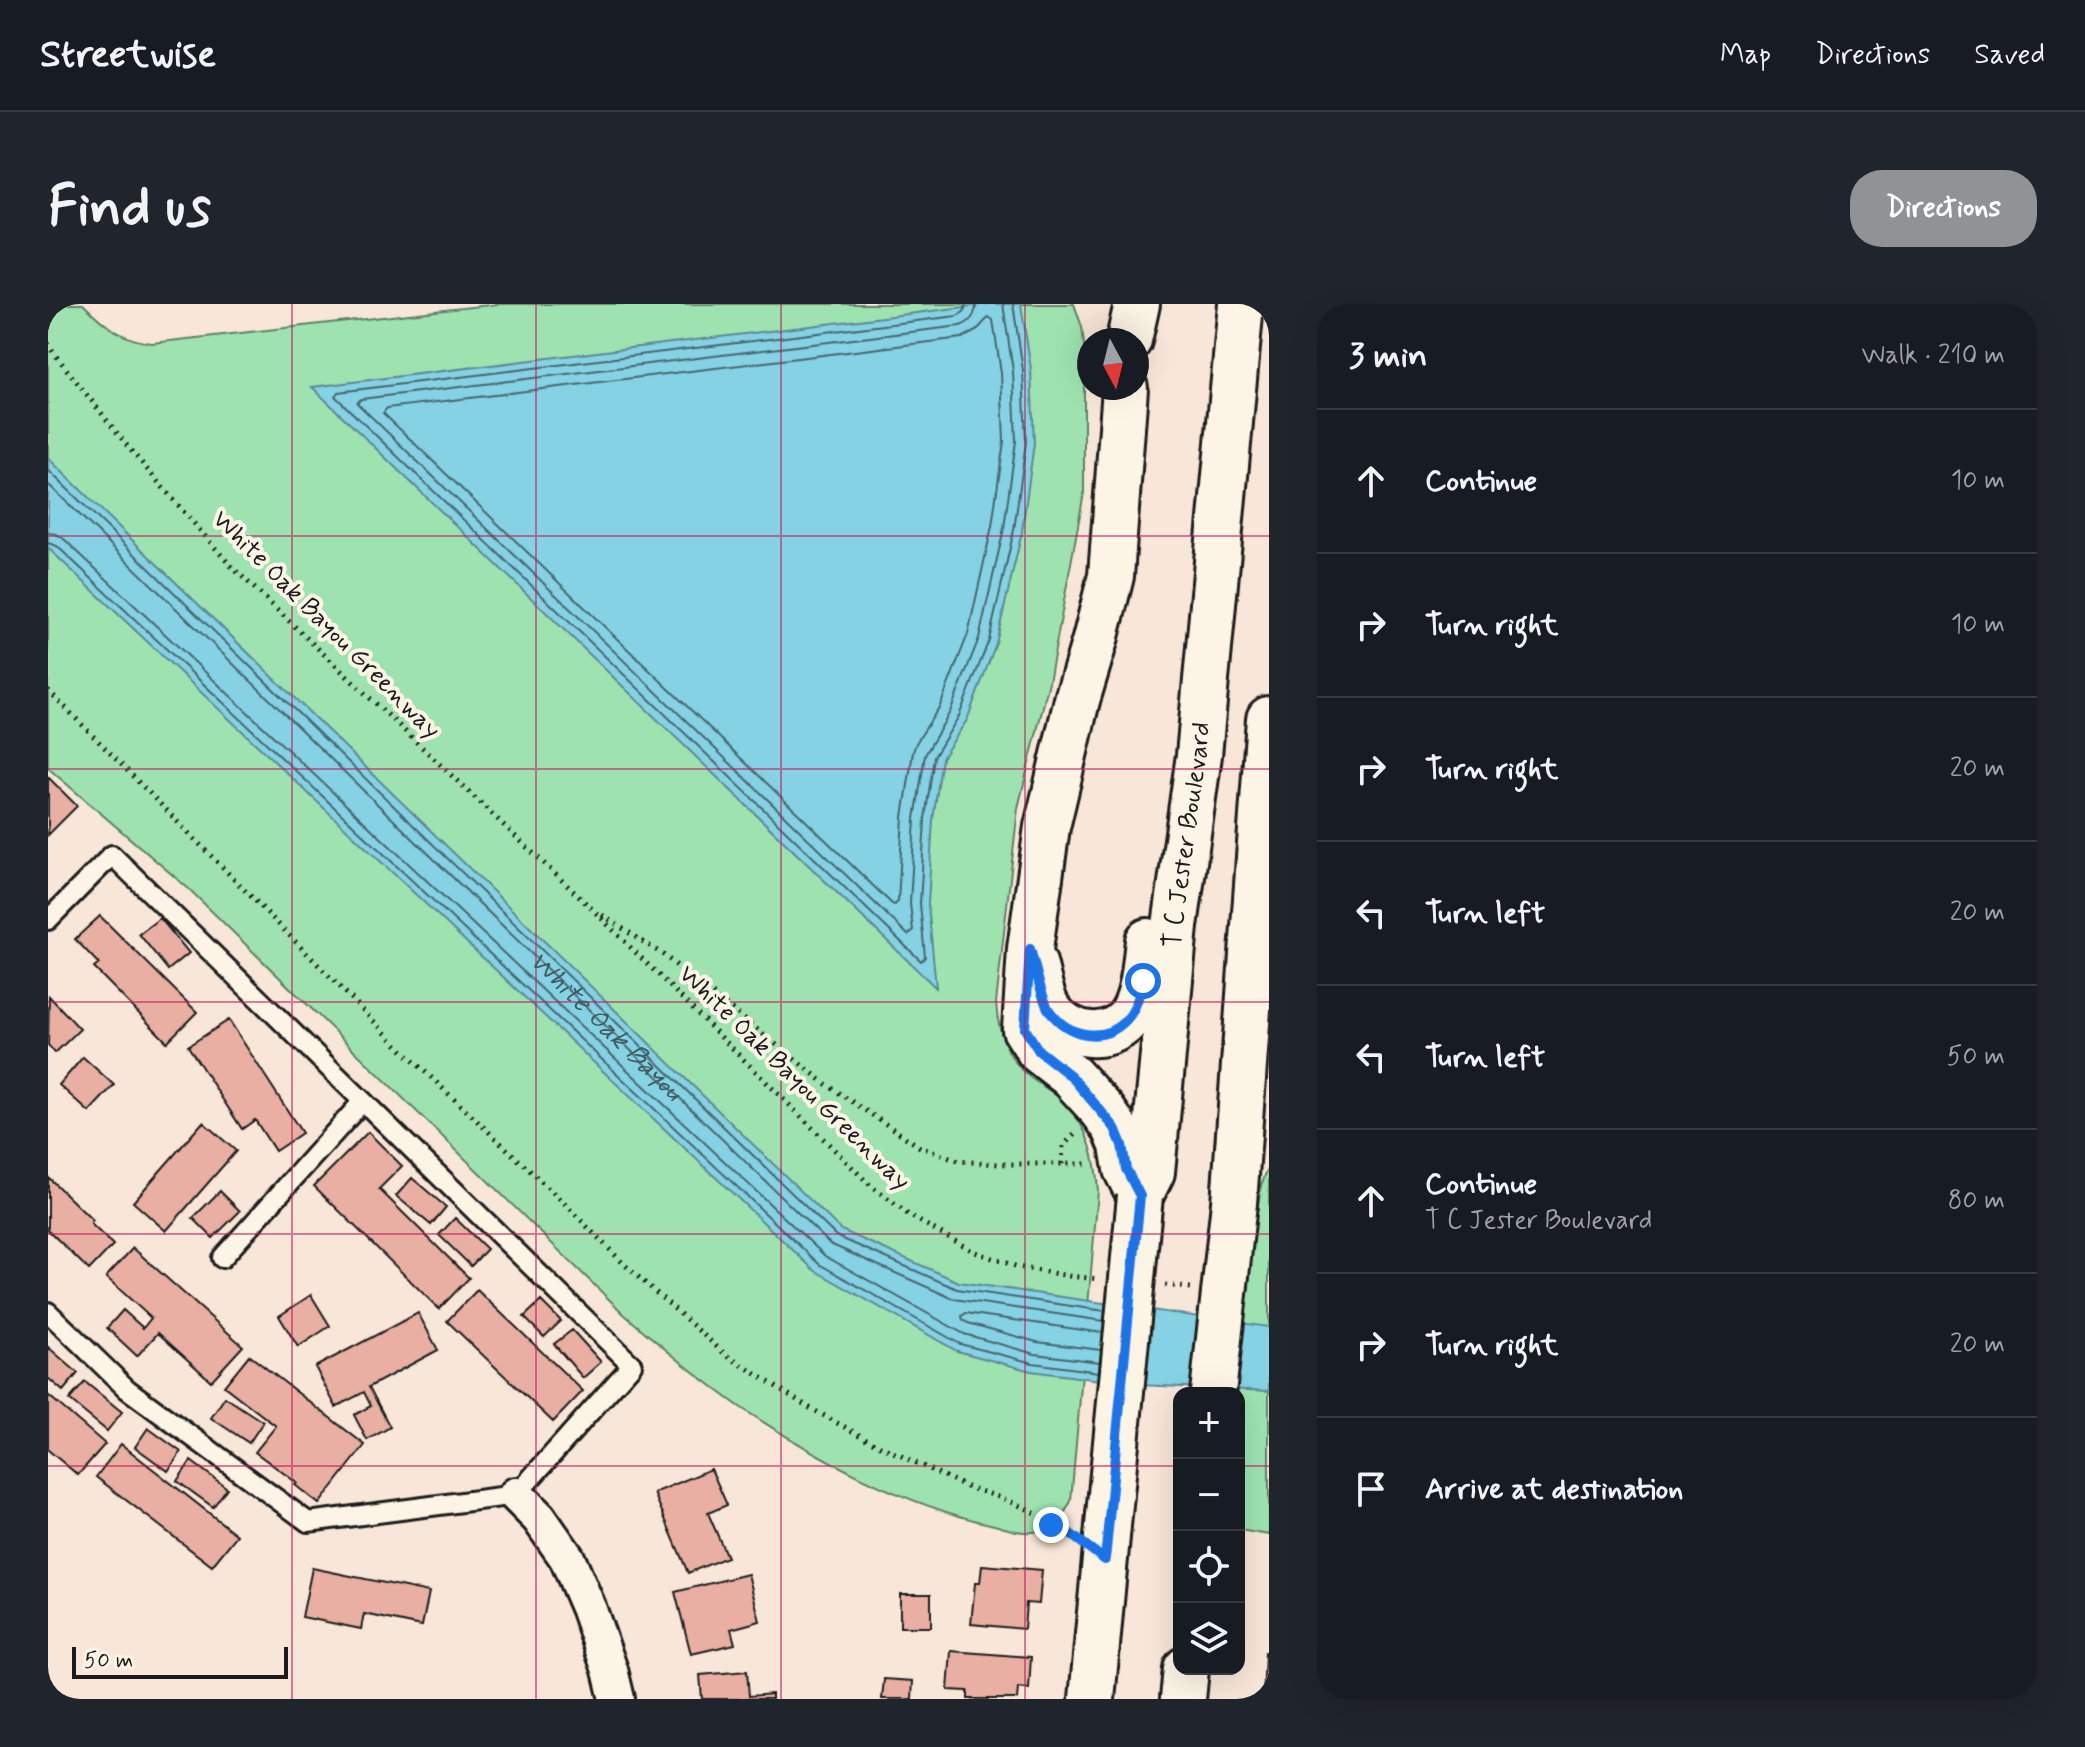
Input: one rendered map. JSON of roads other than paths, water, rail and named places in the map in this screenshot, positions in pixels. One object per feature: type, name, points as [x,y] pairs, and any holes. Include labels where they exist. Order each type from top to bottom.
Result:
[{"type":"main road","points":[[1132,328],[1137,304]]},
{"type":"main road","name":"T C Jester Boulevard","points":[[1092,1699],[1140,1196],[1152,1172],[1175,926],[1199,755],[1239,324]]},
{"type":"main road","points":[[1124,400],[1111,576],[1047,827],[1030,949],[1025,1029],[1039,1051],[1078,1083],[1115,1128],[1126,1169],[1140,1196]]},
{"type":"main road","points":[[1214,1387],[1234,1203],[1269,737]]},
{"type":"main road","points":[[1030,949],[1048,1008],[1060,1023],[1085,1035],[1100,1036],[1125,1021],[1133,1011],[1143,981],[1155,882],[1171,815],[1199,755]]},
{"type":"main road","points":[[1234,1203],[1250,1167],[1269,1139]]},
{"type":"main road","points":[[1183,1699],[1185,1675]]},
{"type":"street","points":[[516,1495],[539,1518],[567,1558],[588,1607],[617,1699]]},
{"type":"lane","points":[[48,920],[112,855],[632,1365],[516,1495],[308,1522],[127,1389],[48,1312]]},
{"type":"lane","points":[[222,1258],[363,1101]]},
{"type":"water","points":[[989,304],[1021,304],[1031,369],[1034,443],[1022,532],[996,643],[967,720],[942,758],[933,820],[928,904],[936,988],[312,387]]},
{"type":"water","name":"White Oak Bayou","points":[[48,458],[841,1230],[959,1282],[1269,1327],[1269,1391],[1245,1390],[1245,1387],[1139,1385],[1031,1371],[957,1351],[814,1270],[48,548]]}]
